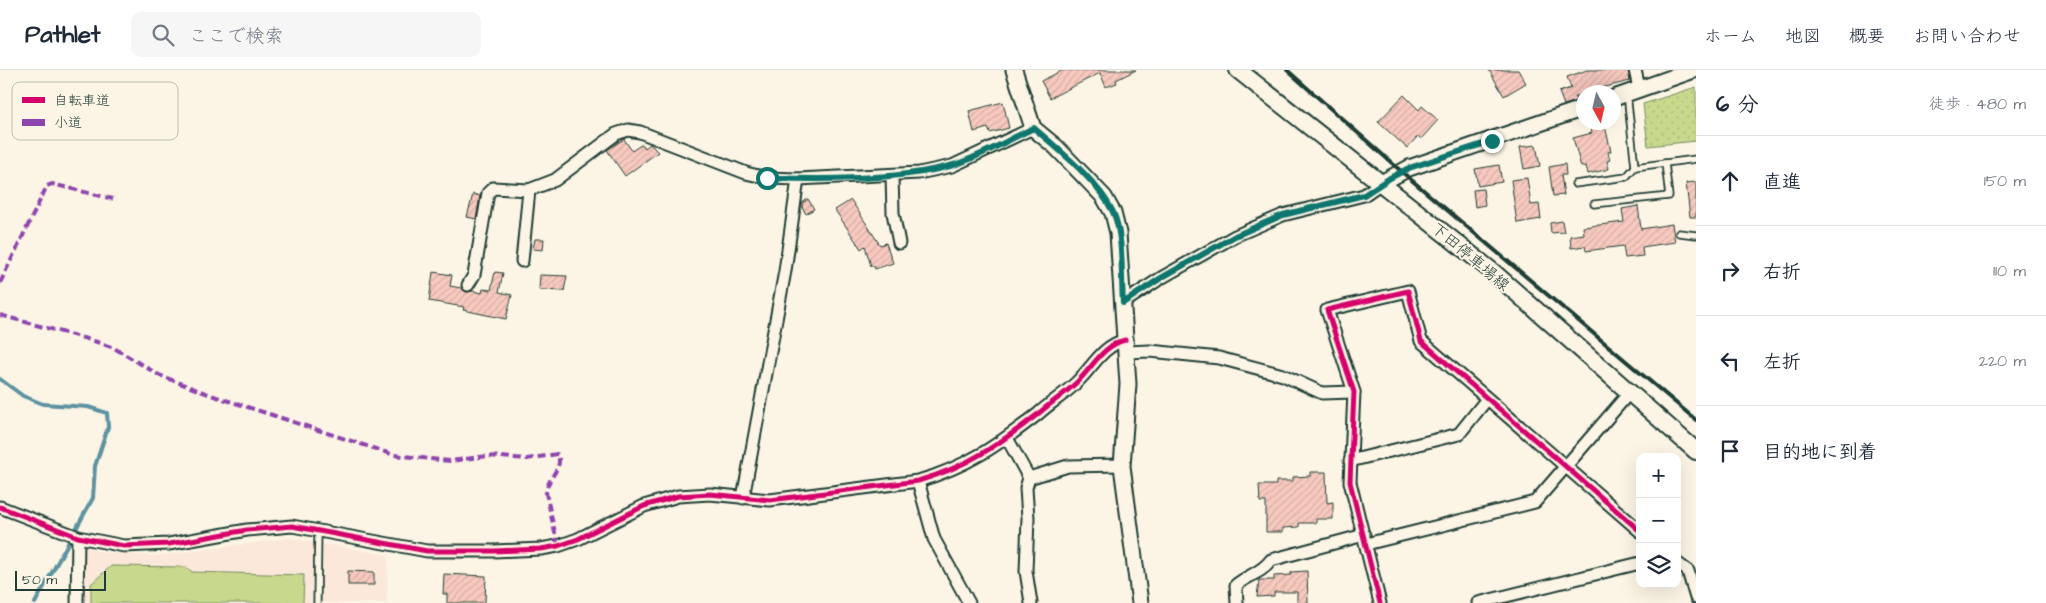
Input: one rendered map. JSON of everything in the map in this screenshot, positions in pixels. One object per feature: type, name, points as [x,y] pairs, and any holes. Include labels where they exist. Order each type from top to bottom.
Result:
[{"type":"main road","name":"下田停車場線","points":[[1238,70],[1493,272],[1696,451]]},
{"type":"street","points":[[1014,70],[1034,128],[1056,147],[1104,197],[1113,213],[1118,233],[1128,384],[1122,465],[1140,603]]},
{"type":"street","points":[[1626,93],[1635,70]]},
{"type":"street","points":[[1626,93],[1694,70]]},
{"type":"street","points":[[1123,303],[1161,278],[1235,236],[1283,215],[1364,195],[1409,168],[1576,111]]},
{"type":"street","points":[[468,285],[474,276],[488,193],[492,188],[529,190],[555,180],[616,134],[628,130],[640,132],[746,173],[767,178],[798,179],[919,173],[952,166],[1034,128]]},
{"type":"street","points":[[892,175],[893,213],[899,243]]},
{"type":"street","points":[[744,498],[785,271],[798,179]]},
{"type":"street","points":[[522,261],[529,190]]},
{"type":"street","points":[[1380,603],[1350,482],[1354,392],[1327,310],[1408,291],[1421,341],[1636,527]]},
{"type":"street","points":[[0,507],[78,537],[115,544],[146,546],[270,526],[318,530],[427,551],[541,549],[578,539],[644,506],[661,500],[695,494],[770,500],[918,481],[962,466],[983,455],[1007,438],[1076,383],[1105,349],[1115,343],[1150,351],[1219,358],[1282,375],[1322,393],[1354,392]]},
{"type":"street","points":[[1237,603],[1236,585],[1243,579],[1261,571],[1271,560],[1535,502],[1629,393]]},
{"type":"street","points":[[1350,461],[1459,434],[1488,400]]},
{"type":"street","points":[[1007,438],[1028,478],[1026,488],[1028,518],[1026,571],[1031,603]]},
{"type":"street","points":[[1028,478],[1068,466],[1122,465]]},
{"type":"street","points":[[918,481],[934,540],[969,603]]},
{"type":"street","points":[[77,603],[78,537]]},
{"type":"street","points":[[1478,603],[1636,564]]},
{"type":"street","points":[[1681,566],[1688,571],[1696,598]]},
{"type":"lane","points":[[1626,93],[1635,167]]},
{"type":"lane","points":[[1575,184],[1626,177],[1635,167],[1696,159]]},
{"type":"lane","points":[[1594,204],[1669,196],[1665,163]]},
{"type":"lane","points":[[1679,233],[1696,235]]},
{"type":"lane","points":[[317,603],[318,530]]},
{"type":"shaded area","points":[[290,538],[388,555],[387,603],[80,603],[81,546],[102,552],[156,556]]},
{"type":"green space","points":[[1696,87],[1696,141],[1648,146],[1643,104]]},
{"type":"green space","points":[[111,566],[187,567],[192,572],[304,575],[303,603],[91,603],[91,584]]},
{"type":"building","points":[[1063,70],[1136,70],[1116,80],[1117,83],[1106,87],[1100,73],[1050,98],[1041,81]]},
{"type":"building","points":[[1489,70],[1518,70],[1526,83],[1504,96]]},
{"type":"building","points":[[1587,70],[1628,70],[1630,81],[1613,85],[1576,85],[1576,101],[1564,105],[1559,92],[1571,88],[1567,77]]},
{"type":"building","points":[[1404,95],[1419,110],[1422,106],[1438,120],[1421,139],[1418,136],[1407,148],[1378,122]]},
{"type":"building","points":[[1003,102],[1009,128],[990,133],[988,128],[974,132],[969,111]]},
{"type":"building","points":[[1591,130],[1606,130],[1611,151],[1608,152],[1610,160],[1607,161],[1609,169],[1588,174],[1586,166],[1581,167],[1573,138],[1592,133]]},
{"type":"building","points":[[624,139],[632,151],[642,144],[645,148],[650,144],[658,152],[625,176],[607,150]]},
{"type":"building","points":[[1536,145],[1540,166],[1524,169],[1520,147]]},
{"type":"building","points":[[1565,164],[1566,175],[1561,175],[1564,195],[1553,196],[1549,167]]},
{"type":"building","points":[[1499,165],[1502,182],[1478,186],[1475,169]]},
{"type":"building","points":[[1527,178],[1531,205],[1539,204],[1541,219],[1517,223],[1511,180]]},
{"type":"building","points":[[1696,182],[1696,217],[1690,217],[1686,183]]},
{"type":"building","points":[[1483,189],[1485,205],[1475,207],[1473,190]]},
{"type":"building","points":[[473,194],[480,196],[476,219],[467,217]]},
{"type":"building","points":[[808,199],[814,209],[806,214],[802,203]]},
{"type":"building","points":[[851,200],[880,245],[886,243],[893,263],[875,269],[874,266],[871,266],[865,246],[861,249],[835,210]]},
{"type":"building","points":[[1638,206],[1641,229],[1672,224],[1675,242],[1642,247],[1643,256],[1625,258],[1623,246],[1586,251],[1585,246],[1571,248],[1570,236],[1584,234],[1583,227],[1624,222],[1622,209]]},
{"type":"building","points":[[1562,221],[1564,232],[1551,233],[1550,223]]},
{"type":"building","points":[[535,239],[544,239],[543,250],[533,249]]},
{"type":"building","points":[[433,272],[452,275],[450,286],[461,288],[467,292],[482,293],[483,289],[491,290],[495,272],[503,273],[499,292],[512,295],[506,319],[463,310],[464,307],[429,301]]},
{"type":"building","points":[[540,275],[567,276],[564,291],[539,290]]},
{"type":"building","points":[[1310,472],[1326,472],[1327,503],[1333,502],[1333,519],[1316,519],[1316,523],[1299,523],[1299,527],[1283,528],[1283,532],[1266,532],[1266,502],[1260,502],[1259,485],[1276,485],[1276,481],[1293,481],[1293,477],[1310,476]]},
{"type":"building","points":[[348,571],[374,572],[374,585],[348,585]]},
{"type":"building","points":[[1307,571],[1308,603],[1297,603],[1297,592],[1274,592],[1274,596],[1257,597],[1259,580],[1274,580],[1274,576],[1291,575],[1291,572]]},
{"type":"building","points":[[444,574],[486,576],[485,603],[447,603],[447,594],[443,594]]},
{"type":"waterway","points":[[0,379],[23,396],[43,404],[88,407],[107,413],[108,427],[95,466],[93,498],[35,603]]},
{"type":"railway","points":[[1287,70],[1402,172],[1696,420]]},
{"type":"marked path","points":[[0,283],[47,186],[52,184],[117,200]]},
{"type":"marked path","points":[[0,315],[114,348],[159,375],[208,394],[394,455],[450,461],[488,456],[527,459],[557,454],[559,463],[549,482],[546,493],[558,546]]},
{"type":"cycle path","points":[[1380,603],[1350,482],[1354,392],[1327,310],[1408,291],[1421,341],[1636,528]]},
{"type":"cycle path","points":[[0,507],[78,537],[124,546],[169,544],[247,530],[292,526],[427,551],[541,549],[558,546],[578,539],[644,506],[678,496],[710,494],[770,500],[918,481],[936,475],[967,462],[1009,436],[1072,386],[1110,347],[1125,340]]},
{"type":"route","points":[[767,178],[798,179],[919,173],[952,166],[1034,128],[1056,147],[1104,197],[1113,213],[1118,233],[1123,303],[1161,278],[1235,236],[1283,215],[1364,195],[1409,168],[1492,141]]}]
